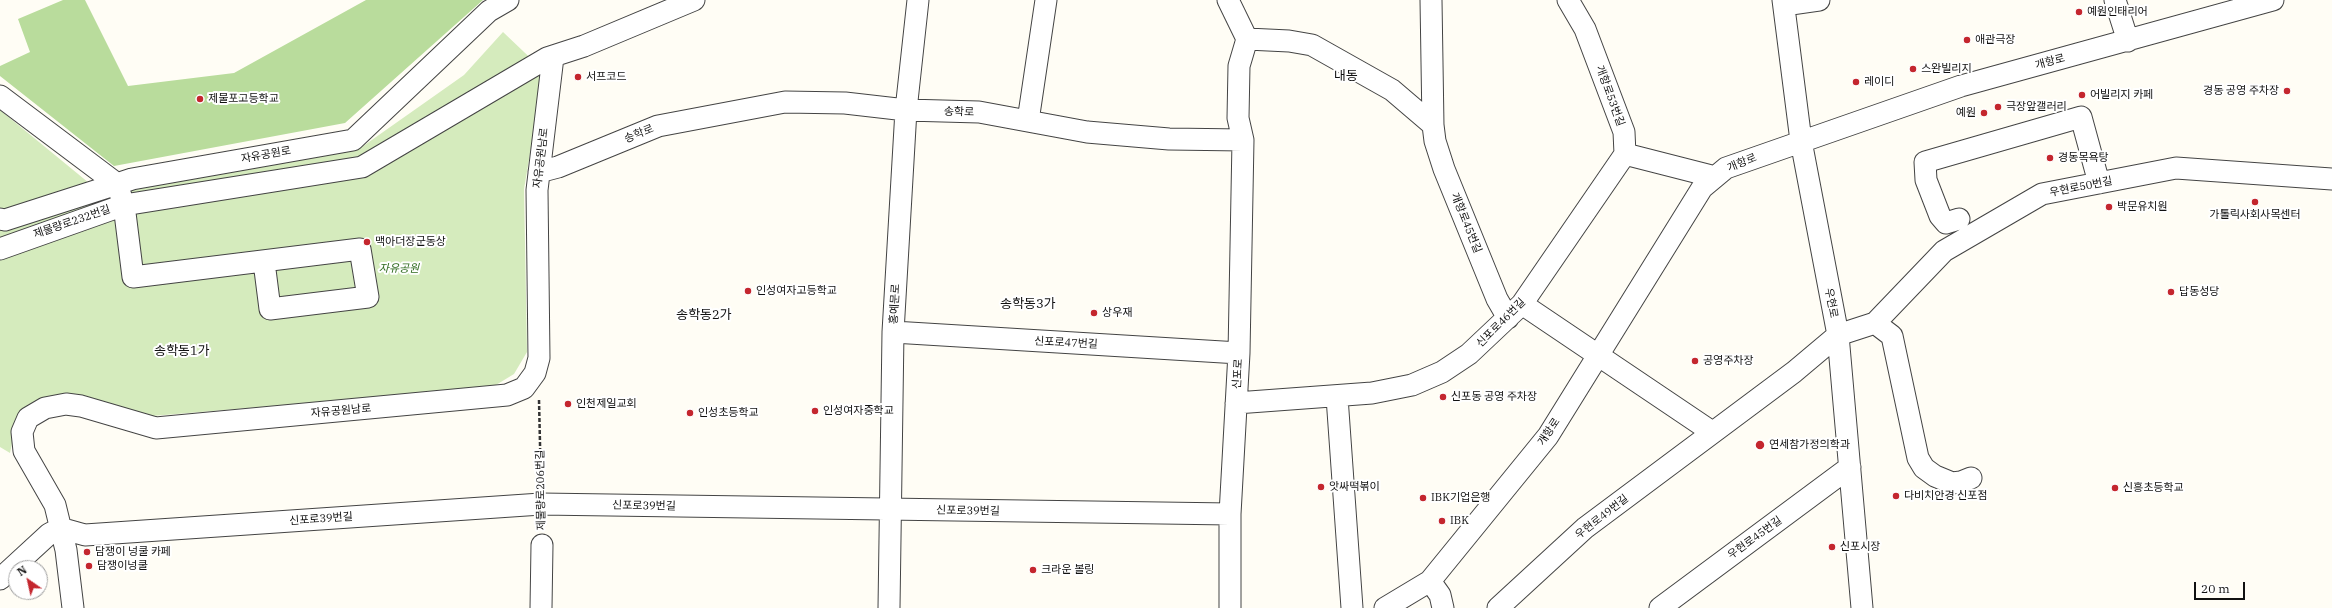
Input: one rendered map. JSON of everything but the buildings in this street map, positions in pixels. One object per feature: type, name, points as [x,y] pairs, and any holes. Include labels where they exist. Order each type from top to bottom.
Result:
[{"type":"street","name":"자유공원로","points":[[0,219],[5,220],[132,179],[353,140],[489,11],[508,0]]},
{"type":"street","points":[[264,262],[270,309],[368,297],[360,249],[133,277],[124,205],[362,167],[547,58],[553,57],[694,0]]},
{"type":"street","name":"홍예문로","points":[[889,608],[893,332],[906,110],[918,0]]},
{"type":"street","points":[[1028,121],[1046,0]]},
{"type":"street","points":[[1228,0],[1247,39],[1239,66],[1238,118],[1243,140]]},
{"type":"street","name":"개항로45번길","points":[[1431,0],[1432,125],[1435,141],[1444,169],[1497,299],[1515,311],[1597,355]]},
{"type":"street","points":[[1784,2],[1819,0]]},
{"type":"street","points":[[2116,0],[2128,41]]},
{"type":"street","name":"개항로","points":[[1385,608],[1430,581],[1548,436],[1702,188],[1726,168],[1801,140],[1961,86],[2273,0]]},
{"type":"street","name":"개항로53번길","points":[[1571,1],[1585,29],[1624,132],[1625,154]]},
{"type":"street","name":"우현로","points":[[1784,2],[1801,140],[1838,335],[1862,608]]},
{"type":"street","points":[[1247,39],[1289,41],[1312,45],[1392,90],[1432,125]]},
{"type":"street","name":"자유공원남로","points":[[72,608],[66,550],[55,504],[24,451],[22,432],[28,418],[45,408],[66,404],[81,406],[156,428],[507,395],[524,388],[535,373],[539,358],[537,190],[553,57]]},
{"type":"street","points":[[0,96],[117,184]]},
{"type":"street","name":"송학로","points":[[539,172],[558,167],[658,126],[785,102],[845,103],[906,110],[979,112],[1087,132],[1169,140],[1243,140]]},
{"type":"street","points":[[1959,219],[1946,223],[1940,216],[1926,180],[1925,162],[2081,117],[2099,183]]},
{"type":"street","name":"신포로","points":[[1230,608],[1230,514],[1239,353],[1243,140]]},
{"type":"street","points":[[1625,154],[1715,177]]},
{"type":"street","name":"신포로46번길","points":[[1236,403],[1337,397],[1412,385],[1442,372],[1469,354],[1515,311],[1625,154]]},
{"type":"street","name":"우현로50번길","points":[[1874,323],[1944,250],[2042,194],[2176,168],[2332,179]]},
{"type":"street","name":"제물량로232번길","points":[[0,249],[124,205],[117,184]]},
{"type":"street","points":[[1838,335],[1874,323],[1892,336],[1918,458],[1921,463],[1935,476],[1952,482],[1961,482],[1971,478]]},
{"type":"street","name":"신포로47번길","points":[[893,332],[1239,353]]},
{"type":"street","name":"우현로49번길","points":[[1498,608],[1585,528],[1794,372],[1838,335]]},
{"type":"street","points":[[1597,355],[1712,432]]},
{"type":"street","points":[[1337,397],[1352,608]]},
{"type":"street","name":"우현로45번길","points":[[1660,608],[1850,467]]},
{"type":"street","name":"신포로39번길","points":[[60,528],[85,535],[541,504],[1230,514]]},
{"type":"street","points":[[0,580],[49,534],[60,528]]},
{"type":"street","name":"제물량로206번길","points":[[541,608],[542,545]]},
{"type":"street","points":[[1430,581],[1440,595],[1443,608]]},
{"type":"path","name":"제물량로206번길","points":[[535,373],[539,397],[541,504]]},
{"type":"green space","name":"제물포고등학교","points":[[63,0],[85,0],[128,86],[234,73],[366,0],[483,0],[345,123],[114,166],[0,76],[0,66],[30,52],[18,19]]},
{"type":"green space","name":"자유공원","points":[[503,32],[544,71],[524,189],[527,352],[514,374],[491,388],[152,416],[75,396],[41,399],[18,414],[10,453],[0,447],[0,110],[89,183],[126,191],[359,149],[464,75]]},
{"type":"place","name":"예원인태리어","points":[[2079,12]]},
{"type":"place","name":"애관극장","points":[[1967,40]]},
{"type":"place","name":"스완빌리지","points":[[1913,69]]},
{"type":"place","name":"서프코드","points":[[578,77]]},
{"type":"place","name":"레이디","points":[[1856,82]]},
{"type":"place","name":"경동 공영 주차장","points":[[2287,91]]},
{"type":"place","name":"어빌리지 카페","points":[[2082,95]]},
{"type":"place","name":"제물포고등학교","points":[[200,99]]},
{"type":"place","name":"극장앞갤러리","points":[[1998,107]]},
{"type":"place","name":"예원","points":[[1984,113]]},
{"type":"place","name":"경동목욕탕","points":[[2050,158]]},
{"type":"place","name":"가톨릭사회사목센터","points":[[2255,202]]},
{"type":"place","name":"박문유치원","points":[[2109,207]]},
{"type":"place","name":"맥아더장군동상","points":[[367,242]]},
{"type":"place","name":"인성여자고등학교","points":[[748,291]]},
{"type":"place","name":"답동성당","points":[[2171,292]]},
{"type":"place","name":"상우재","points":[[1094,313]]},
{"type":"place","name":"공영주차장","points":[[1695,361]]},
{"type":"place","name":"신포동 공영 주차장","points":[[1443,397]]},
{"type":"place","name":"인천제일교회","points":[[568,404]]},
{"type":"place","name":"인성여자중학교","points":[[815,411]]},
{"type":"place","name":"인성초등학교","points":[[690,413]]},
{"type":"place","name":"연세참가정의학과","points":[[1760,445]]},
{"type":"place","name":"앗싸떡볶이","points":[[1321,487]]},
{"type":"place","name":"신흥초등학교","points":[[2115,488]]},
{"type":"place","name":"다비치안경 신포점","points":[[1896,496]]},
{"type":"place","name":"IBK기업은행","points":[[1423,498]]},
{"type":"place","name":"IBK","points":[[1442,521]]},
{"type":"place","name":"신포시장","points":[[1832,547]]},
{"type":"place","name":"담쟁이 넝쿨 카페","points":[[87,552]]},
{"type":"place","name":"담쟁이넝쿨","points":[[89,566]]},
{"type":"place","name":"크라운 볼링","points":[[1033,570]]},
{"type":"district","name":"내동","points":[[1346,76]]},
{"type":"district","name":"송학동3가","points":[[1028,304]]},
{"type":"district","name":"송학동2가","points":[[704,315]]},
{"type":"district","name":"송학동1가","points":[[182,351]]}]
